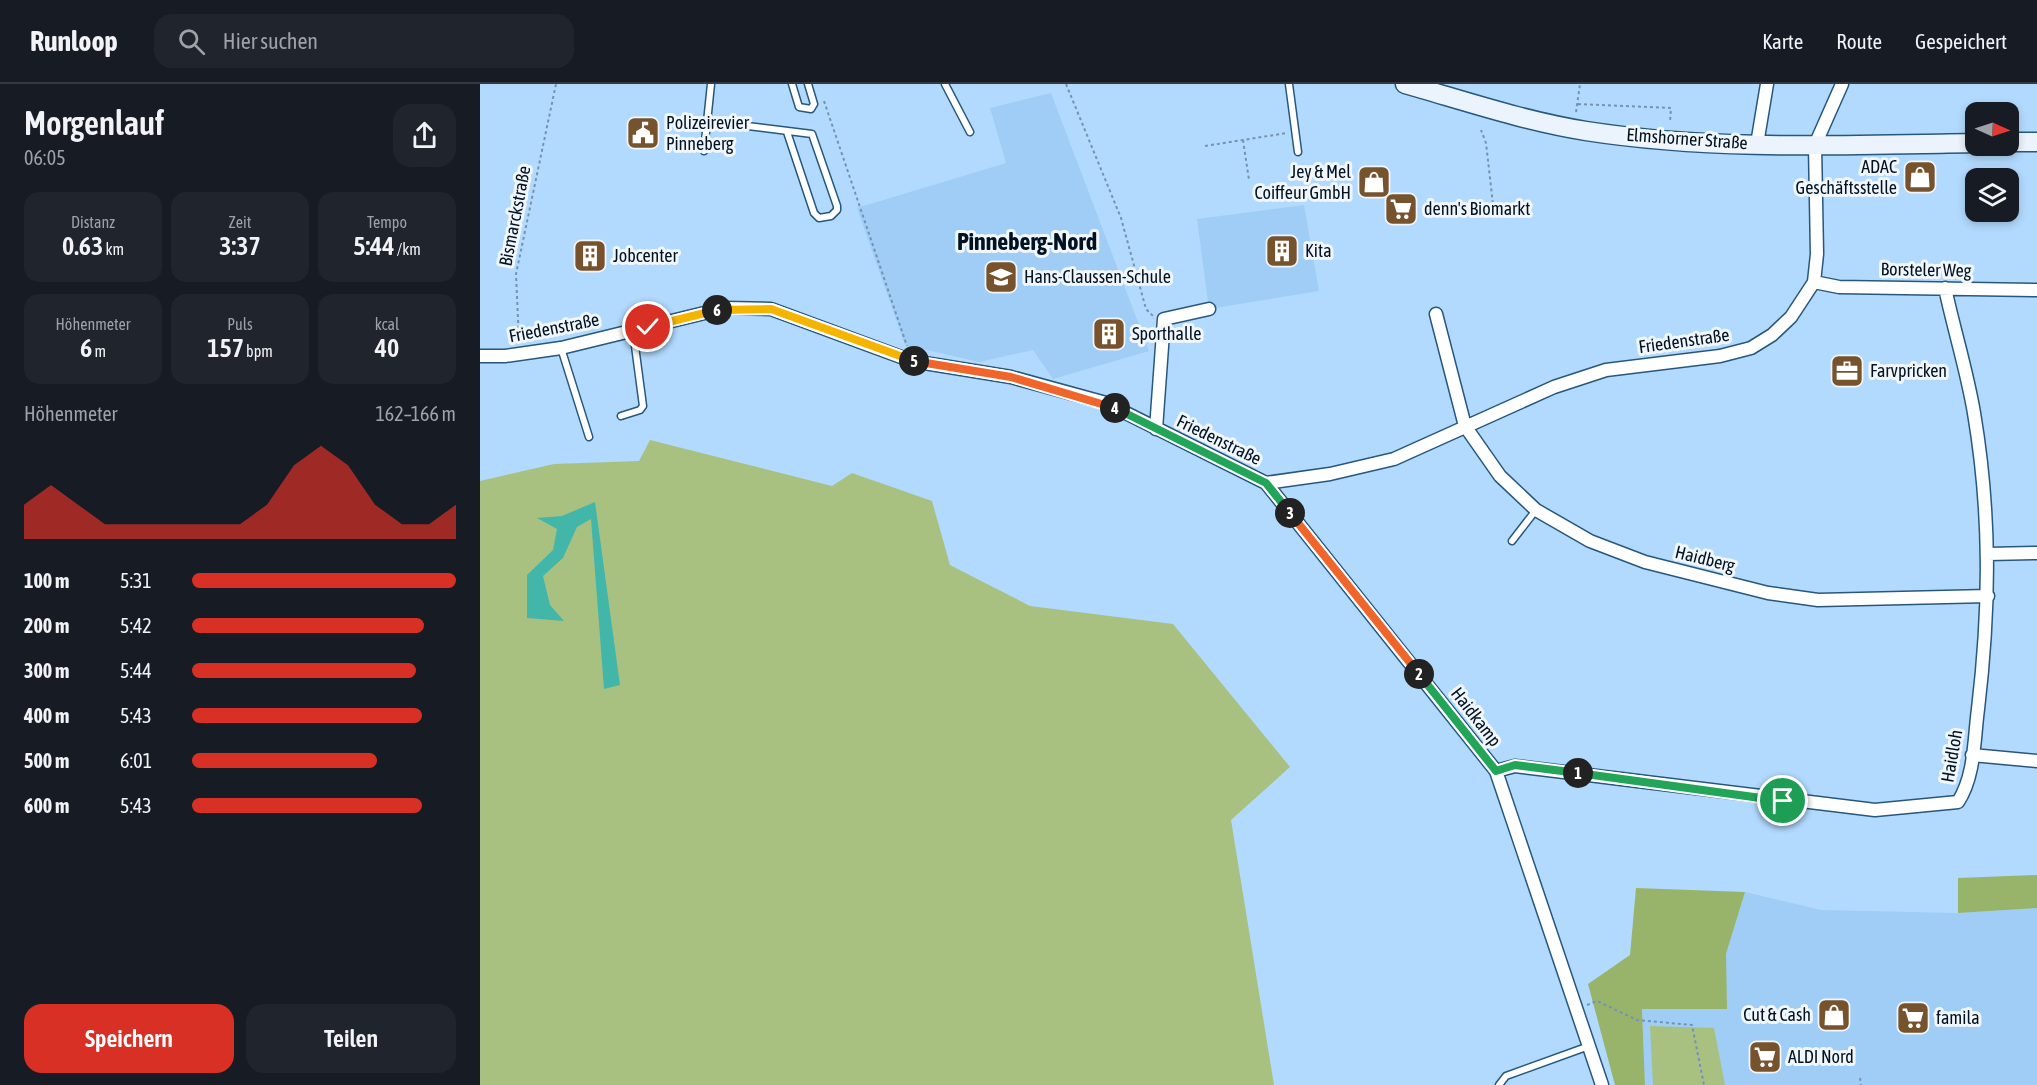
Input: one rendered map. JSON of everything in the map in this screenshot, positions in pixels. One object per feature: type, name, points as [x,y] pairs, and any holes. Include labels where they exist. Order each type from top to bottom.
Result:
[{"type":"main road","name":"Elmshorner Straße","points":[[1405,84],[1444,87],[1550,124],[1645,138],[1815,145],[1965,143]]},
{"type":"main road","points":[[2019,142],[2037,142]]},
{"type":"street","points":[[1757,144],[1767,84]]},
{"type":"street","points":[[1815,145],[1842,84]]},
{"type":"street","name":"Friedenstraße","points":[[480,356],[520,354],[561,348],[725,308],[771,309],[912,361],[1011,377],[1106,404],[1266,483],[1330,474],[1394,459],[1443,439],[1465,426],[1554,387],[1606,370],[1720,356],[1750,348],[1772,335],[1791,317],[1814,282],[1817,254],[1815,145]]},
{"type":"street","name":"Borsteler Weg","points":[[1814,282],[1839,287],[2037,290]]},
{"type":"street","name":"Haidloh","points":[[1496,771],[1515,765],[1875,810],[1959,802],[1967,789],[1987,634],[1988,554],[1973,411],[1945,288]]},
{"type":"street","points":[[1156,429],[1164,319],[1209,309]]},
{"type":"street","points":[[1436,314],[1465,426]]},
{"type":"street","name":"Haidberg","points":[[1465,426],[1500,476],[1536,510],[1590,541],[1645,562],[1768,593],[1818,600],[1988,596]]},
{"type":"street","name":"Haidkamp","points":[[1266,483],[1496,771],[1602,1085]]},
{"type":"street","points":[[1988,554],[2037,553]]},
{"type":"street","points":[[1972,755],[2037,761]]},
{"type":"lane","points":[[704,151],[711,84]]},
{"type":"lane","points":[[784,84],[792,84],[799,108],[811,109],[814,104],[808,84]]},
{"type":"lane","points":[[945,84],[970,132]]},
{"type":"lane","points":[[1289,84],[1298,152]]},
{"type":"lane","points":[[707,121],[787,132],[808,132],[814,136],[837,206],[837,210],[831,216],[819,218],[814,213],[787,132]]},
{"type":"lane","points":[[621,416],[640,410],[643,406],[633,330]]},
{"type":"lane","points":[[561,348],[590,437]]},
{"type":"lane","points":[[1512,541],[1536,510]]},
{"type":"lane","points":[[1499,1085],[1506,1076],[1589,1046]]},
{"type":"path","name":"Bismarckstraße","points":[[520,354],[516,274],[556,84]]},
{"type":"path","points":[[1066,84],[1121,218],[1146,309],[1155,318],[1164,319]]},
{"type":"path","points":[[1576,115],[1580,84]]},
{"type":"path","points":[[822,95],[912,361]]},
{"type":"path","points":[[1578,104],[1671,108],[1670,122]]},
{"type":"path","points":[[1468,216],[1494,213],[1486,143],[1481,130]]},
{"type":"path","points":[[1206,146],[1295,131]]},
{"type":"path","points":[[1243,140],[1249,180]]},
{"type":"path","points":[[1576,1009],[1597,1002],[1637,1020],[1692,1025],[1704,1085]]},
{"type":"path","points":[[1860,1078],[1861,1085]]},
{"type":"shaded area","name":"Hans-Claussen-Schule","points":[[1051,93],[1149,351],[1053,379],[1033,350],[979,362],[905,345],[857,208],[1006,163],[990,108]]},
{"type":"shaded area","points":[[1304,205],[1319,291],[1209,309],[1197,219]]},
{"type":"shaded area","points":[[650,440],[832,486],[852,473],[932,501],[950,565],[1030,606],[1173,624],[1290,767],[1231,820],[1274,1085],[480,1085],[480,481],[554,464],[639,461]]},
{"type":"shaded area","points":[[595,502],[620,685],[604,689],[591,519],[577,527],[563,558],[543,576],[550,605],[564,621],[527,618],[527,575],[553,550],[557,529],[537,518],[562,516]]},
{"type":"shaded area","points":[[2037,875],[2037,908],[1958,913],[1958,878]]},
{"type":"shaded area","points":[[1636,888],[1745,892],[1726,954],[1727,1009],[1642,1009],[1645,1085],[1615,1085],[1588,984],[1630,955]]},
{"type":"shaded area","points":[[1745,892],[1821,910],[1958,913],[2037,908],[2037,1085],[1645,1085],[1642,1009],[1726,1009],[1726,954]]},
{"type":"shaded area","points":[[1650,1026],[1714,1028],[1725,1085],[1653,1085]]},
{"type":"place","name":"Polizeirevier Pinneberg","points":[[643,133]]},
{"type":"place","name":"ADAC Geschäftsstelle","points":[[1920,177]]},
{"type":"place","name":"Jey & Mel Coiffeur GmbH","points":[[1374,182]]},
{"type":"place","name":"denn's Biomarkt","points":[[1401,209]]},
{"type":"place","name":"Kita","points":[[1282,251]]},
{"type":"place","name":"Jobcenter","points":[[590,256]]},
{"type":"place","name":"Hans-Claussen-Schule","points":[[1001,277]]},
{"type":"place","name":"Sporthalle","points":[[1109,334]]},
{"type":"place","name":"Farvpricken","points":[[1847,371]]},
{"type":"place","name":"Cut & Cash","points":[[1834,1015]]},
{"type":"place","name":"famila","points":[[1913,1018]]},
{"type":"place","name":"ALDI Nord","points":[[1765,1057]]},
{"type":"district","name":"Pinneberg-Nord","points":[[1027,242]]},
{"type":"route","points":[[648,327],[725,308],[771,309],[912,361],[1011,377],[1106,404],[1266,483],[1496,771],[1515,765],[1783,801]]}]
